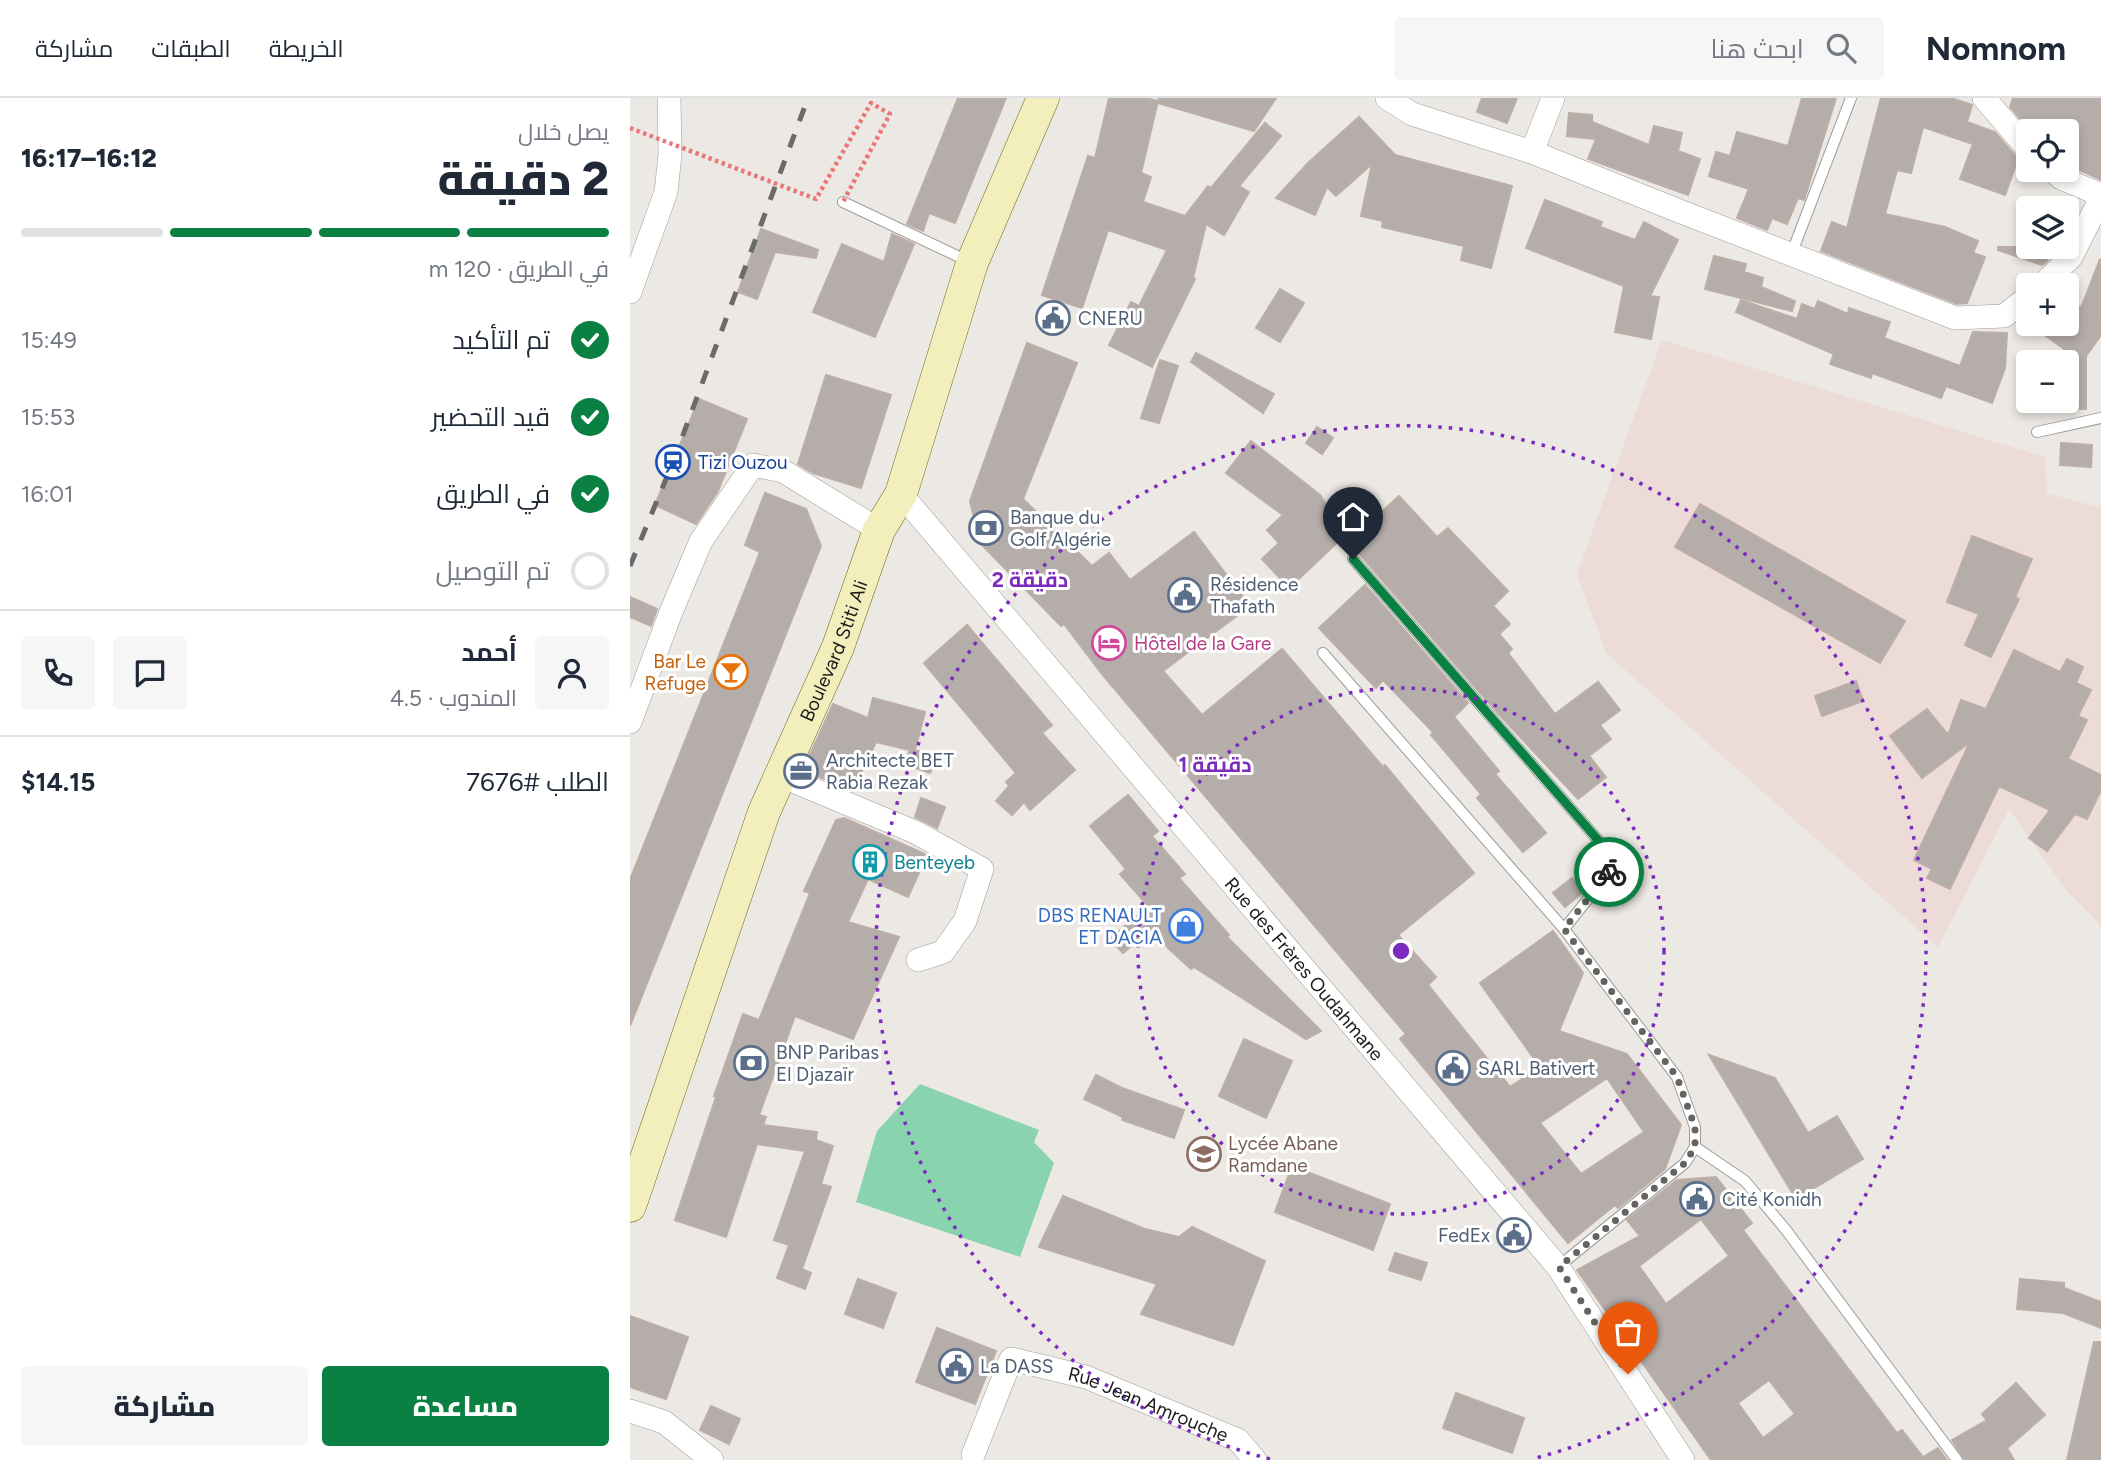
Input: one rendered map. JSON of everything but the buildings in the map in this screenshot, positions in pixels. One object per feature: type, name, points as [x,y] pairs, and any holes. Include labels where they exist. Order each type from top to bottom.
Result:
[{"type":"main road","name":"Boulevard Stiti Ali","points":[[630,1206],[764,812],[838,647],[879,530],[901,494],[972,263],[1043,98]]},
{"type":"street","points":[[630,292],[666,192],[670,155],[669,98]]},
{"type":"street","points":[[1387,98],[1412,114],[1532,152],[1955,318],[2004,316],[2016,306]]},
{"type":"street","points":[[1532,152],[1553,98]]},
{"type":"street","points":[[1984,98],[2016,135]]},
{"type":"street","points":[[2054,273],[2071,257],[2101,196],[2070,182]]},
{"type":"street","points":[[630,722],[701,541],[753,465],[783,471],[879,530]]},
{"type":"street","name":"Rue des Frères Oudahmane","points":[[901,494],[1559,1267],[1683,1460]]},
{"type":"street","points":[[781,776],[915,832],[982,869],[965,921],[943,952],[919,960]]},
{"type":"street","name":"Rue Jean Amrouche","points":[[973,1455],[1012,1359],[1086,1377],[1238,1440],[1255,1460]]},
{"type":"street","points":[[630,1411],[664,1422],[712,1460]]},
{"type":"lane","points":[[1791,255],[1851,98]]},
{"type":"lane","points":[[843,202],[972,263]]},
{"type":"lane","points":[[2037,432],[2101,418]]},
{"type":"lane","points":[[1353,559],[1605,848],[1609,863],[1608,874],[1564,929]]},
{"type":"lane","points":[[1323,653],[1564,929],[1677,1077],[1695,1127],[1695,1147],[1685,1163],[1559,1267]]},
{"type":"lane","points":[[1695,1147],[1745,1181],[1786,1230],[1957,1460]]},
{"type":"path","points":[[630,128],[816,199],[871,103],[890,114],[843,202]]},
{"type":"shaded area","points":[[1662,340],[2045,457],[2047,493],[2101,508],[2101,926],[2065,889],[2009,809],[1938,947],[1606,653],[1577,574]]},
{"type":"green space","points":[[920,1084],[1039,1130],[1034,1142],[1054,1163],[1020,1257],[856,1202],[877,1131]]},
{"type":"railway","points":[[630,566],[673,462],[808,98]]},
{"type":"way so far","points":[[1609,872],[1564,929],[1677,1077],[1695,1127],[1695,1147],[1685,1163],[1559,1267],[1628,1374]]},
{"type":"place","name":"CNERU","points":[[1053,318]]},
{"type":"place","name":"Tizi Ouzou","points":[[673,462]]},
{"type":"place","name":"Banque du Golf Algérie","points":[[986,528]]},
{"type":"place","name":"Résidence Thafath","points":[[1185,595]]},
{"type":"place","name":"Hôtel de la Gare","points":[[1109,643]]},
{"type":"place","name":"Bar Le Refuge","points":[[731,672]]},
{"type":"place","name":"Architecte BET Rabia Rezak","points":[[801,771]]},
{"type":"place","name":"Benteyeb","points":[[870,862]]},
{"type":"place","name":"DBS RENAULT ET DACIA","points":[[1186,926]]},
{"type":"place","name":"BNP Paribas El Djazaïr","points":[[751,1063]]},
{"type":"place","name":"SARL Bativert","points":[[1453,1068]]},
{"type":"place","name":"Lycée Abane Ramdane","points":[[1204,1154]]},
{"type":"place","name":"Cité Konidh","points":[[1697,1199]]},
{"type":"place","name":"FedEx","points":[[1514,1235]]},
{"type":"place","name":"La DASS","points":[[956,1366]]},
{"type":"route","points":[[1353,559],[1605,848],[1609,872]]}]
